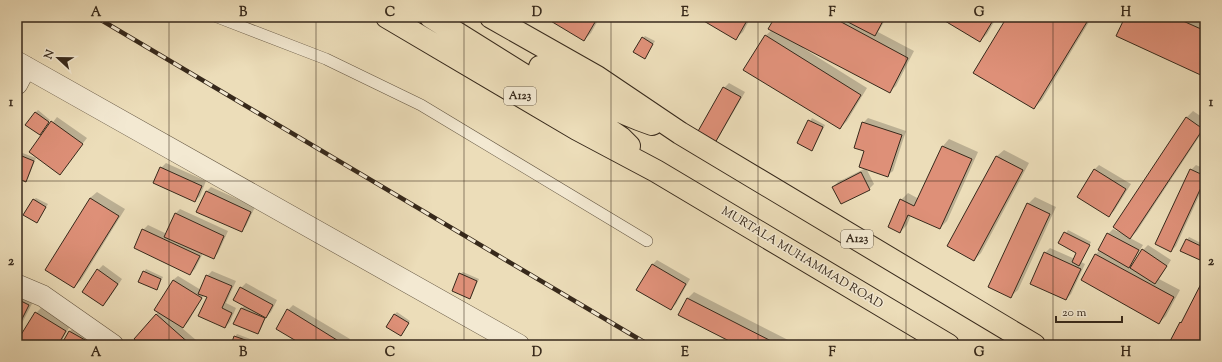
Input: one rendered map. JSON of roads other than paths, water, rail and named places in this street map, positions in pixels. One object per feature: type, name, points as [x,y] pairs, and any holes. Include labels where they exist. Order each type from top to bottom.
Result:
[{"type":"highway","name":"MURTALA MUHAMMAD ROAD","points":[[387,17],[577,130],[656,171],[948,345]]},
{"type":"highway","name":"MURTALA MUHAMMAD ROAD","points":[[431,17],[482,31],[597,77],[680,133],[1034,345]]},
{"type":"highway","name":"MURTALA MUHAMMAD ROAD","points":[[456,17],[482,31],[592,118],[621,138],[656,171]]},
{"type":"street","points":[[20,71],[519,345]]},
{"type":"street","points":[[17,285],[42,296],[113,345]]},
{"type":"lane","points":[[217,17],[326,59],[421,105],[647,241]]},
{"type":"railway","points":[[96,17],[649,345]]}]
